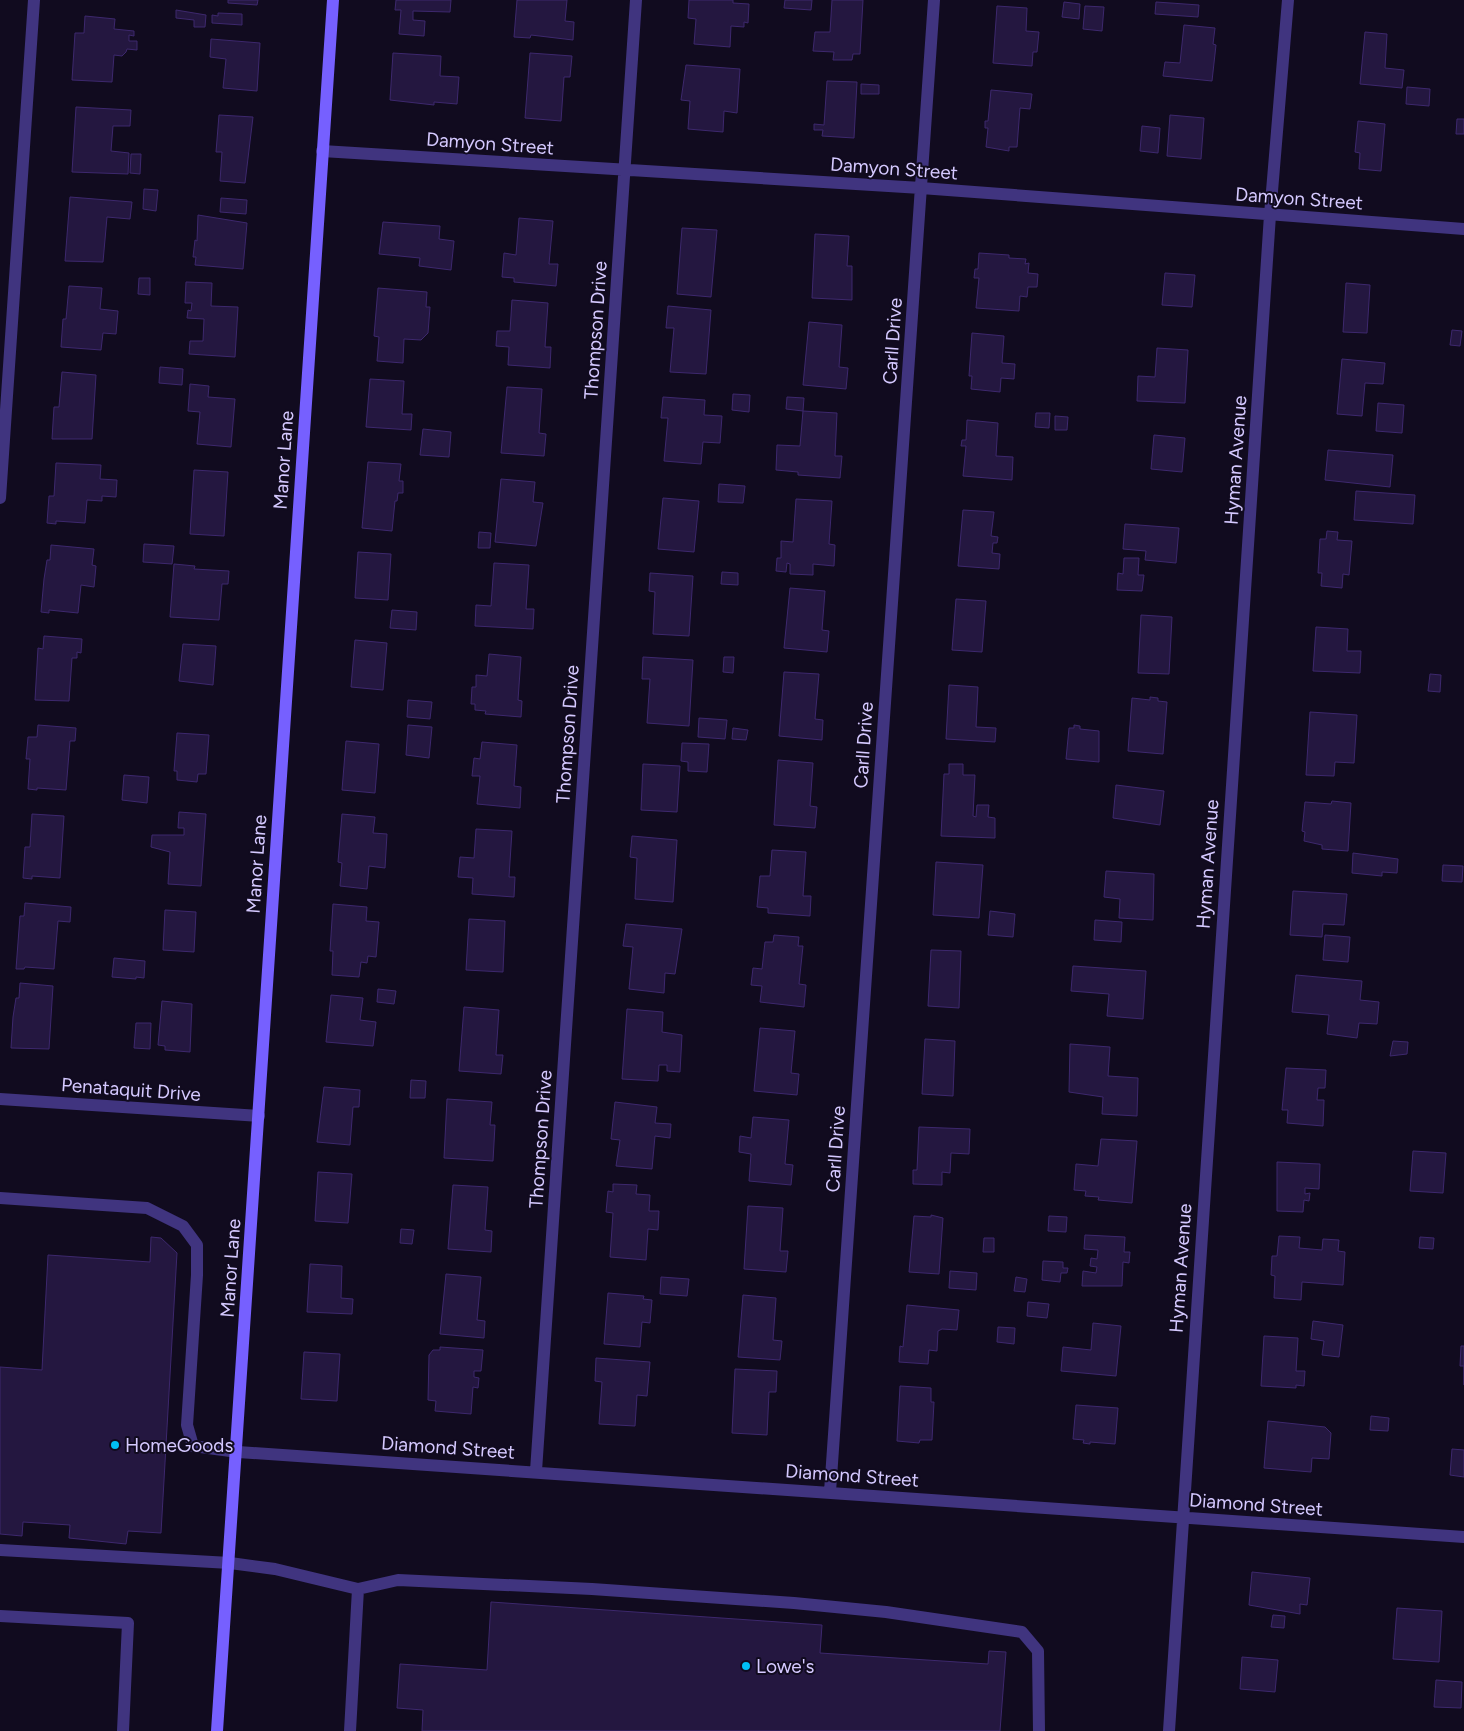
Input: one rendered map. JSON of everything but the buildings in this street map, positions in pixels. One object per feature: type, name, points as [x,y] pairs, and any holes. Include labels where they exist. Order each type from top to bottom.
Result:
[{"type":"street","points":[[0,498],[34,0]]},
{"type":"street","name":"Manor Lane","points":[[217,1731],[238,1452],[333,0]]},
{"type":"street","name":"Thompson Drive","points":[[536,1471],[636,0]]},
{"type":"street","name":"Carll Drive","points":[[830,1492],[934,0]]},
{"type":"street","name":"Hyman Avenue","points":[[1169,1731],[1181,1518],[1270,215],[1288,0]]},
{"type":"street","name":"Damyon Street","points":[[322,152],[921,188],[1464,229]]},
{"type":"street","name":"Penataquit Drive","points":[[0,1099],[259,1116]]},
{"type":"street","name":"Diamond Street","points":[[0,1198],[146,1208],[163,1214],[183,1226],[197,1245],[187,1425],[193,1446],[238,1452],[536,1471],[1464,1537]]},
{"type":"street","points":[[0,1550],[230,1563],[275,1569],[358,1589],[398,1580],[592,1589],[858,1609],[1022,1632],[1038,1651],[1039,1731]]},
{"type":"street","points":[[350,1731],[358,1589]]},
{"type":"street","points":[[0,1616],[128,1623],[123,1731]]},
{"type":"place","name":"HomeGoods","points":[[115,1445]]},
{"type":"place","name":"Lowe's","points":[[746,1666]]}]
